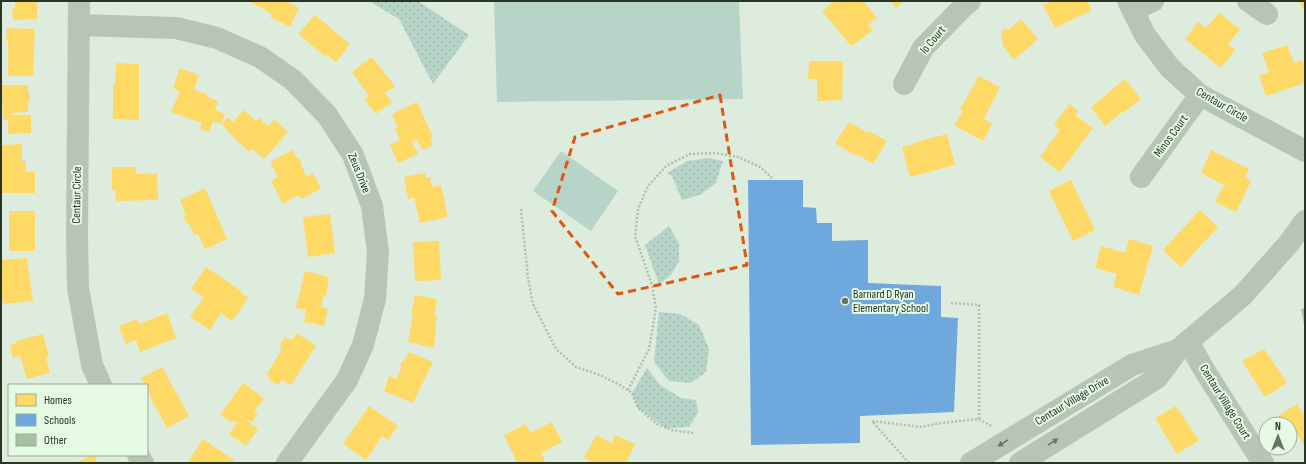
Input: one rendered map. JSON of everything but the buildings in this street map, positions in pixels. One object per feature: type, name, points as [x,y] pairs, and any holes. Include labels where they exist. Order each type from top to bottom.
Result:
[{"type":"street","name":"Centaur Circle","points":[[79,1],[78,288],[92,365],[101,384]]},
{"type":"street","name":"Io Court","points":[[904,84],[923,48],[970,1]]},
{"type":"street","points":[[1130,5],[1153,1]]},
{"type":"street","points":[[1248,1],[1267,14]]},
{"type":"street","name":"Centaur Circle","points":[[1130,5],[1145,35],[1170,68],[1200,95],[1305,151]]},
{"type":"street","name":"Zeus Drive","points":[[79,25],[176,28],[217,38],[260,57],[293,80],[327,115],[353,155],[372,206],[378,252],[375,299],[363,345],[347,380],[287,463]]},
{"type":"street","name":"Minos Court","points":[[1141,177],[1200,95]]},
{"type":"street","name":"Centaur Village Drive","points":[[1020,463],[1157,378],[1183,346],[1243,295],[1290,242],[1305,221]]},
{"type":"street","name":"Centaur Village Drive","points":[[971,463],[1132,365],[1183,346]]},
{"type":"street","name":"Centaur Village Court","points":[[1183,346],[1203,368],[1263,463]]},
{"type":"path","points":[[628,390],[649,349],[656,308],[652,285],[636,236],[638,209],[648,186],[666,166],[690,154],[715,153],[738,157],[760,167],[772,178]]},
{"type":"path","points":[[521,209],[528,278],[533,304],[556,349],[576,367],[600,375],[628,390],[632,393],[638,408],[657,424],[671,430],[693,433]]},
{"type":"path","points":[[951,303],[979,305],[979,419]]},
{"type":"path","points":[[909,463],[872,422],[921,427],[941,423],[979,419],[1010,438]]},
{"type":"highlighted area","points":[[720,95],[747,265],[618,294],[552,211],[575,137]]},
{"type":"green space","points":[[369,1],[418,1],[469,35],[433,84],[399,19]]},
{"type":"green space","points":[[494,1],[739,1],[743,99],[497,102]]},
{"type":"green space","points":[[561,151],[618,191],[591,231],[533,191]]},
{"type":"green space","points":[[708,158],[723,161],[716,183],[700,195],[682,200],[672,176],[667,173],[687,161]]},
{"type":"green space","points":[[669,226],[679,243],[679,261],[671,275],[659,284],[645,245]]},
{"type":"green space","points":[[659,312],[680,314],[699,325],[709,349],[706,372],[691,383],[669,381],[654,362]]},
{"type":"green space","points":[[647,368],[660,385],[681,398],[696,400],[698,413],[689,427],[666,428],[638,408],[632,393]]},
{"type":"place","name":"Barnard D Ryan Elementary School","points":[[845,301]]}]
